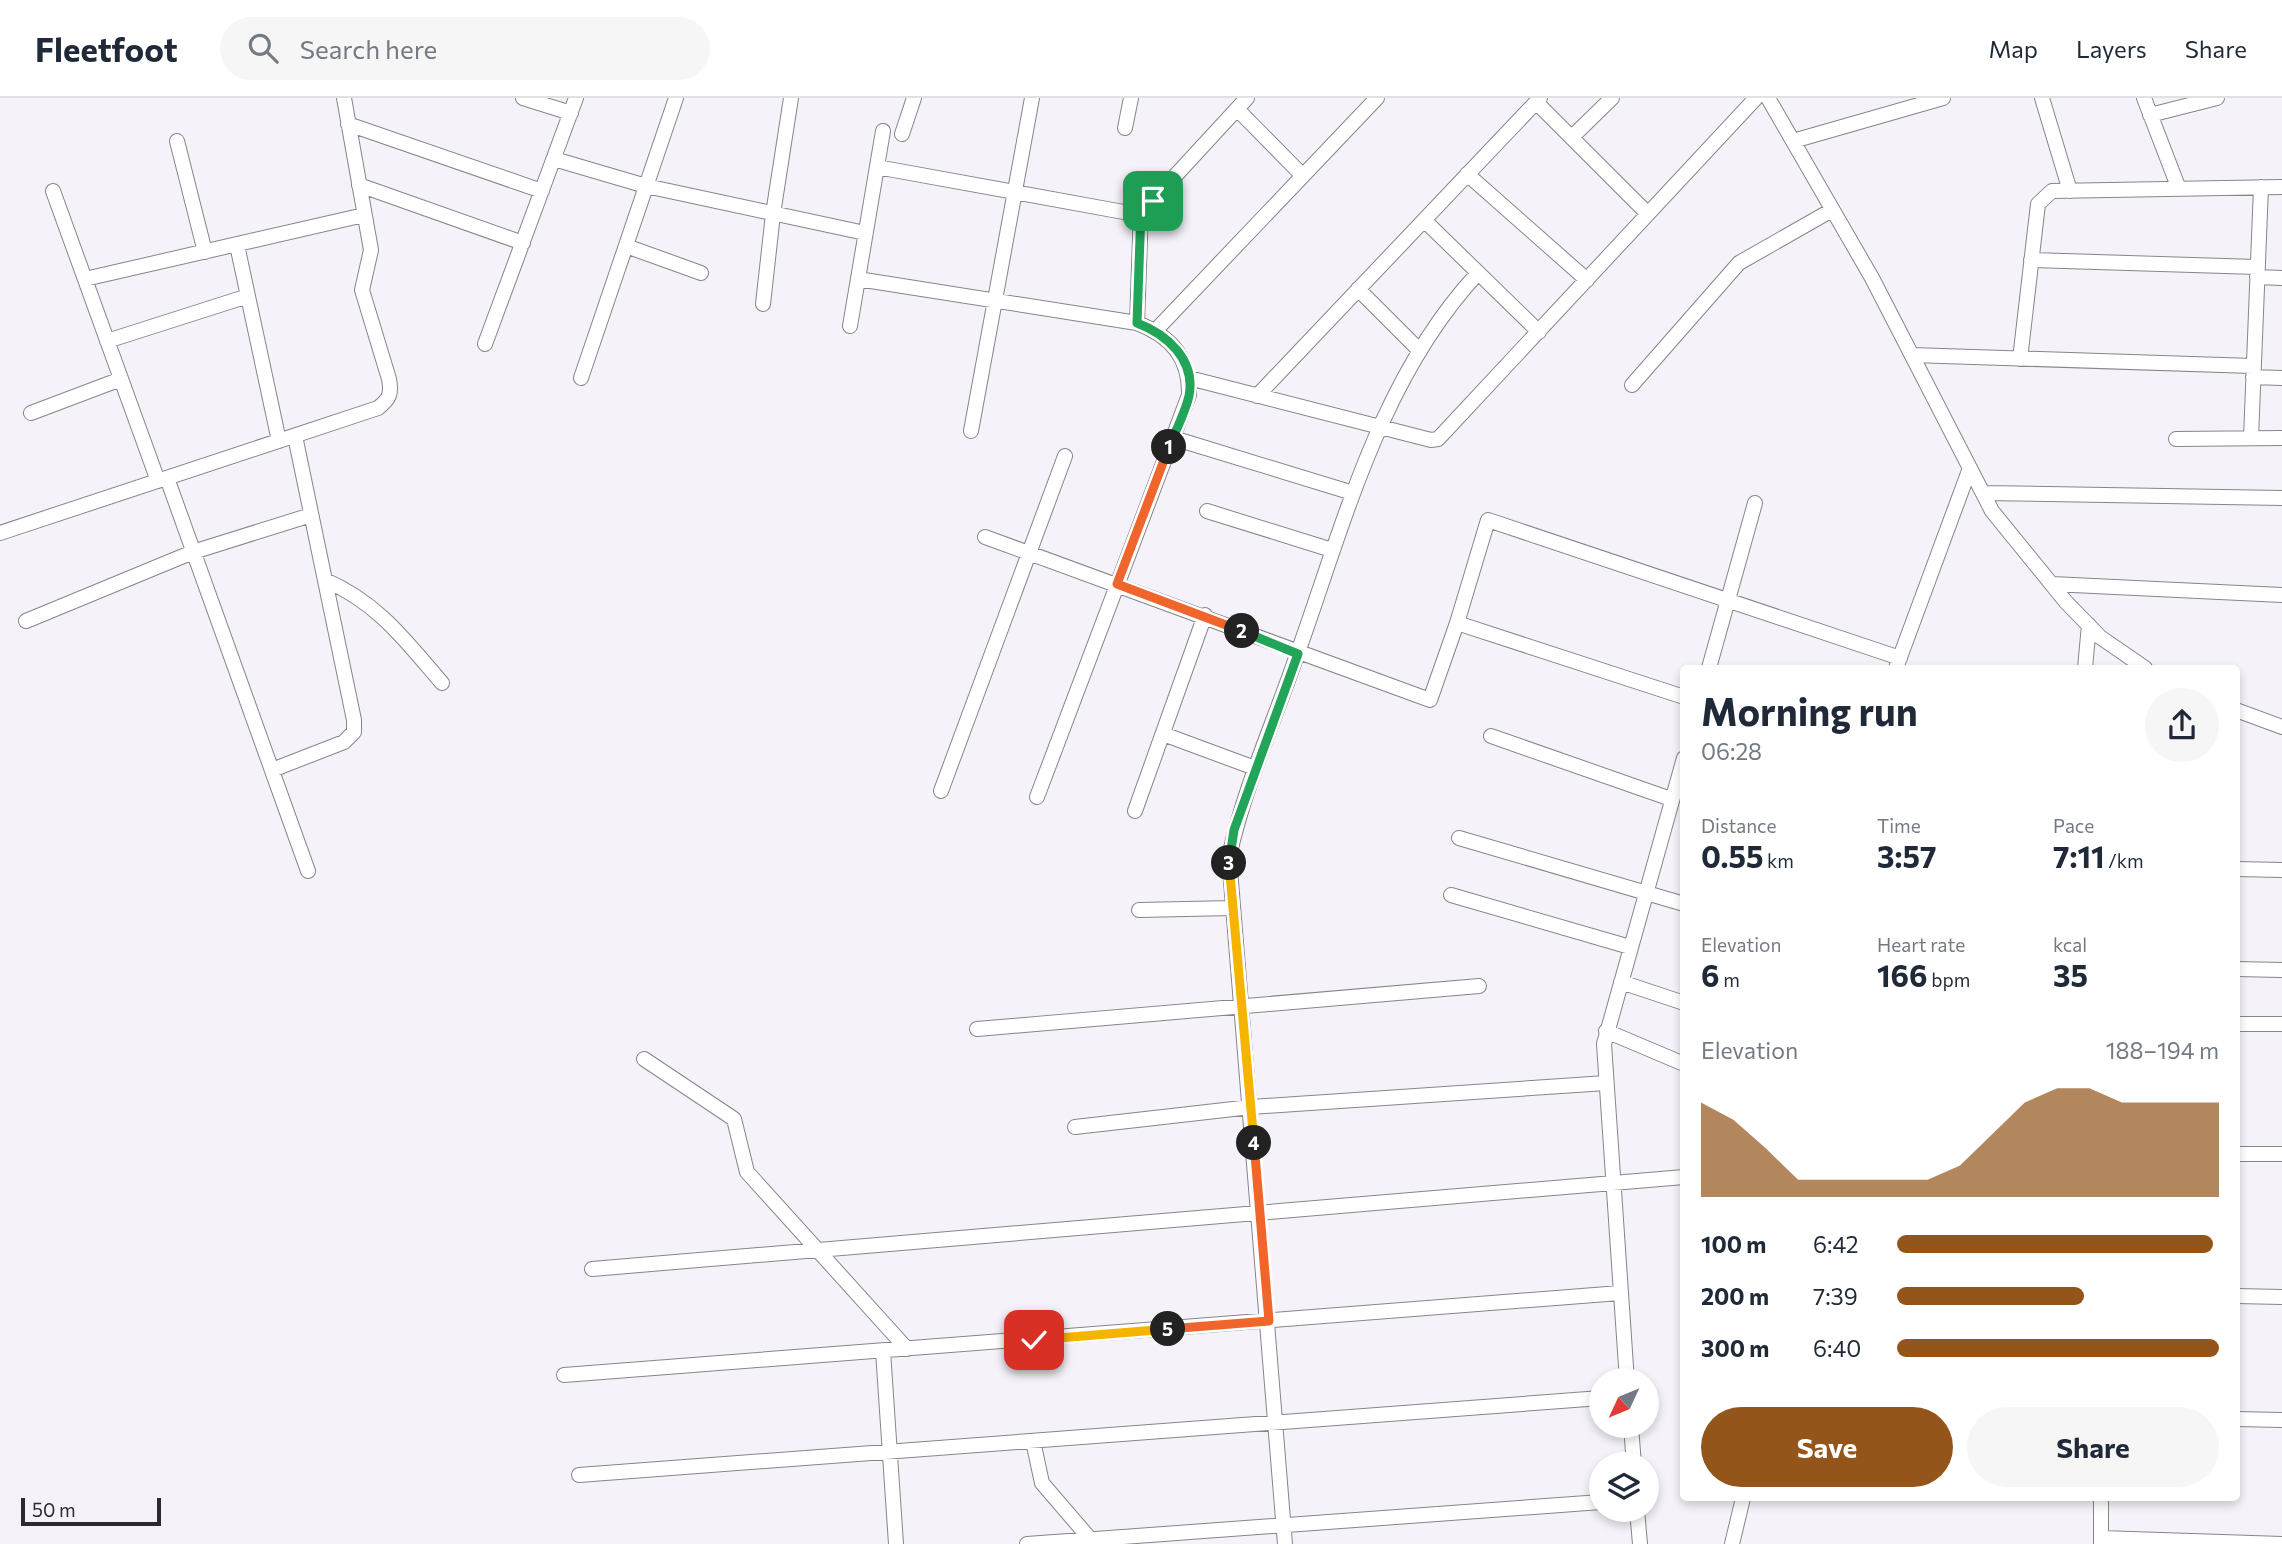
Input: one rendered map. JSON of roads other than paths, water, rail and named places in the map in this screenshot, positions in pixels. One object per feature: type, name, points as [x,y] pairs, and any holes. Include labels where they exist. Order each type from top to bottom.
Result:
[{"type":"street","points":[[0,533],[378,408],[389,399],[389,380],[362,290],[371,250],[344,98]]},
{"type":"street","points":[[523,98],[571,113]]},
{"type":"street","points":[[485,344],[576,98]]},
{"type":"street","points":[[580,378],[676,98]]},
{"type":"street","points":[[763,304],[773,214],[791,98]]},
{"type":"street","points":[[902,134],[914,98]]},
{"type":"street","points":[[971,430],[1017,192],[1032,98]]},
{"type":"street","points":[[1125,128],[1131,98]]},
{"type":"street","points":[[1156,330],[1377,98]]},
{"type":"street","points":[[1572,137],[1612,98]]},
{"type":"street","points":[[1189,378],[1431,440],[1438,439],[1756,98]]},
{"type":"street","points":[[1768,98],[1912,355],[1992,511],[2089,625],[2141,665]]},
{"type":"street","points":[[1793,141],[1943,98]]},
{"type":"street","points":[[2042,98],[2070,191]]},
{"type":"street","points":[[2144,98],[2179,189]]},
{"type":"street","points":[[2150,115],[2197,100],[2217,98]]},
{"type":"street","points":[[1257,396],[1538,100],[1648,214]]},
{"type":"street","points":[[877,167],[1129,213],[1141,210],[1242,104],[1303,176]]},
{"type":"street","points":[[348,124],[542,191]]},
{"type":"street","points":[[850,326],[883,131]]},
{"type":"street","points":[[177,141],[205,252]]},
{"type":"street","points":[[554,159],[646,186],[866,233]]},
{"type":"street","points":[[1467,174],[1587,280]]},
{"type":"street","points":[[359,185],[523,243]]},
{"type":"street","points":[[2250,438],[2261,187]]},
{"type":"street","points":[[2020,359],[2038,204],[2052,191],[2282,187]]},
{"type":"street","points":[[53,191],[121,379],[193,552],[307,871]]},
{"type":"street","points":[[1137,323],[1141,210]]},
{"type":"street","points":[[1632,385],[1740,263],[1832,210]]},
{"type":"street","points":[[85,279],[364,215]]},
{"type":"street","points":[[1424,220],[1539,332]]},
{"type":"street","points":[[237,245],[279,441]]},
{"type":"street","points":[[626,246],[701,273]]},
{"type":"street","points":[[2031,260],[2257,272],[2282,278]]},
{"type":"street","points":[[1285,1544],[1260,1210],[1229,857],[1255,768],[1298,654],[1332,550],[1380,427],[1447,306],[1478,273]]},
{"type":"street","points":[[858,279],[1137,323],[1156,330],[1171,342],[1184,360],[1189,378],[1189,395],[1037,797]]},
{"type":"street","points":[[1358,289],[1420,351]]},
{"type":"street","points":[[107,341],[248,296]]},
{"type":"street","points":[[1912,355],[2253,371],[2282,379]]},
{"type":"street","points":[[31,413],[121,379]]},
{"type":"street","points":[[272,771],[344,742],[354,732],[295,436]]},
{"type":"street","points":[[1173,438],[1353,494]]},
{"type":"street","points":[[2176,439],[2282,438]]},
{"type":"street","points":[[941,791],[1065,456]]},
{"type":"street","points":[[985,537],[1205,615],[1298,654],[1430,700],[1488,520],[1727,600],[1898,663],[1970,468]]},
{"type":"street","points":[[1983,493],[2282,498]]},
{"type":"street","points":[[1710,665],[1755,503]]},
{"type":"street","points":[[1207,511],[1332,550]]},
{"type":"street","points":[[26,621],[193,552],[312,515]]},
{"type":"street","points":[[325,580],[350,590],[381,613],[442,683]]},
{"type":"street","points":[[2052,584],[2282,595]]},
{"type":"street","points":[[1135,811],[1205,615]]},
{"type":"street","points":[[1457,623],[1680,696]]},
{"type":"street","points":[[2085,665],[2089,625]]},
{"type":"street","points":[[2240,711],[2282,727]]},
{"type":"street","points":[[1163,734],[1255,768]]},
{"type":"street","points":[[1491,736],[1671,799]]},
{"type":"street","points":[[1626,1368],[1604,1044],[1680,771]]},
{"type":"street","points":[[1459,838],[1680,903]]},
{"type":"street","points":[[2240,869],[2282,870]]},
{"type":"street","points":[[1451,895],[1630,947]]},
{"type":"street","points":[[1139,910],[1233,908]]},
{"type":"street","points":[[2240,969],[2282,970]]},
{"type":"street","points":[[1621,982],[1680,1002]]},
{"type":"street","points":[[976,1029],[1479,986]]},
{"type":"street","points":[[2240,1024],[2282,1024]]},
{"type":"street","points":[[1606,1031],[1680,1062]]},
{"type":"street","points":[[644,1059],[734,1119],[747,1172],[907,1349]]},
{"type":"street","points":[[1075,1127],[1251,1107],[1606,1083]]},
{"type":"street","points":[[2240,1154],[2282,1154]]},
{"type":"street","points":[[592,1269],[1036,1233],[1260,1210],[1680,1177]]},
{"type":"street","points":[[564,1375],[1620,1293]]},
{"type":"street","points":[[2240,1296],[2282,1297]]},
{"type":"street","points":[[883,1350],[896,1544]]},
{"type":"street","points":[[579,1475],[1589,1399]]},
{"type":"street","points":[[2240,1419],[2282,1420]]},
{"type":"street","points":[[1032,1441],[1042,1483],[1091,1539]]},
{"type":"street","points":[[1732,1544],[1742,1501]]},
{"type":"street","points":[[2101,1501],[2101,1541],[2282,1544]]},
{"type":"street","points":[[1027,1544],[1589,1503]]},
{"type":"street","points":[[1638,1522],[1640,1544]]}]
